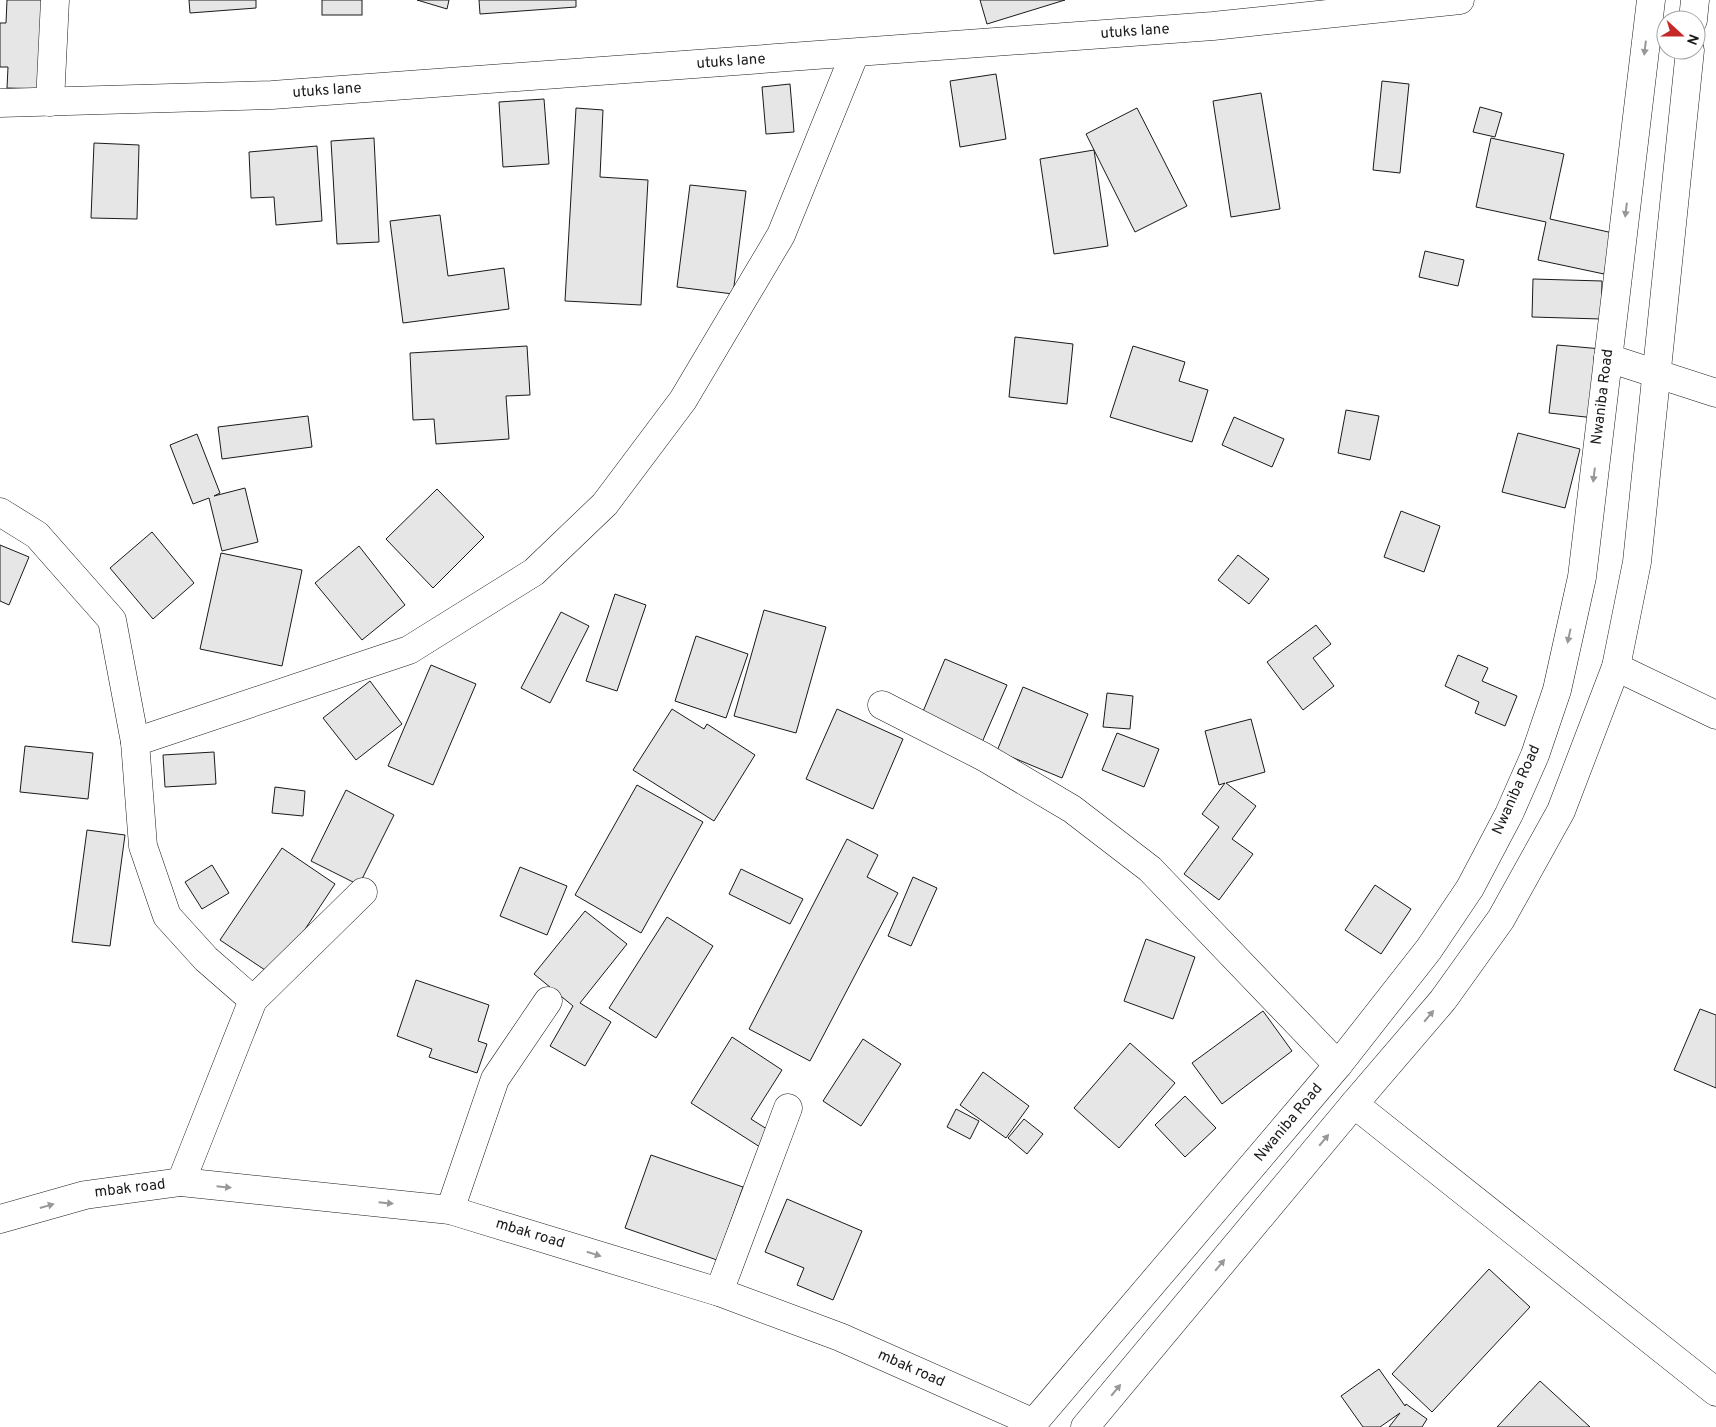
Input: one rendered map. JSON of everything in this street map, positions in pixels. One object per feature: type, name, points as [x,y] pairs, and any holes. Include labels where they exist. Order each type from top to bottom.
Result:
[{"type":"street","points":[[50,102],[55,0]]},
{"type":"street","name":"utuks lane","points":[[0,103],[272,95],[1213,26],[1460,0]]},
{"type":"street","name":"Nwaniba Road","points":[[1032,1425],[1338,1065],[1429,949],[1470,888],[1509,814],[1535,754],[1557,690],[1582,577],[1651,0]]},
{"type":"street","points":[[134,742],[409,650],[534,572],[605,504],[683,400],[781,235],[855,53]]},
{"type":"street","points":[[1085,1427],[1443,1000],[1501,919],[1561,810],[1616,668],[1636,562],[1689,60]]},
{"type":"street","points":[[1608,358],[1716,392]]},
{"type":"street","points":[[0,512],[37,535],[112,620],[134,742],[142,846],[167,916],[206,959],[253,1000]]},
{"type":"street","points":[[1616,668],[1716,715]]},
{"type":"street","points":[[882,705],[984,757],[1072,809],[1142,863],[1338,1065]]},
{"type":"street","points":[[181,1182],[253,1000],[363,892]]},
{"type":"street","points":[[450,1210],[495,1079],[548,1001]]},
{"type":"street","points":[[1354,1104],[1716,1392]]},
{"type":"street","points":[[719,1292],[788,1108]]},
{"type":"street","name":"mbak road","points":[[0,1219],[85,1195],[181,1182],[450,1210],[719,1292],[840,1337],[1032,1425]]},
{"type":"building","points":[[7,0],[52,0],[49,89],[7,88],[8,67],[0,67],[0,23],[6,23]]},
{"type":"building","points":[[189,0],[256,0],[256,8],[190,13]]},
{"type":"building","points":[[322,0],[362,0],[362,15],[322,15]]},
{"type":"building","points":[[417,0],[449,0],[447,9]]},
{"type":"building","points":[[479,0],[576,0],[576,7],[480,14]]},
{"type":"building","points":[[980,0],[1065,0],[987,24]]},
{"type":"building","points":[[996,74],[1006,139],[960,147],[950,81]]},
{"type":"building","points":[[1382,81],[1409,84],[1400,173],[1373,170]]},
{"type":"building","points":[[790,84],[794,132],[766,134],[762,87]]},
{"type":"building","points":[[1261,93],[1280,209],[1231,217],[1213,101]]},
{"type":"building","points":[[544,99],[549,164],[503,167],[499,102]]},
{"type":"building","points":[[1480,107],[1502,113],[1495,137],[1473,132]]},
{"type":"building","points":[[576,108],[603,110],[600,177],[648,180],[641,305],[565,301]]},
{"type":"building","points":[[1137,108],[1187,206],[1135,232],[1086,134]]},
{"type":"building","points":[[374,138],[379,242],[337,244],[331,141]]},
{"type":"building","points":[[1491,138],[1564,154],[1550,219],[1613,233],[1604,274],[1538,260],[1546,222],[1476,207]]},
{"type":"building","points":[[94,143],[139,145],[137,219],[91,218]]},
{"type":"building","points":[[317,146],[322,221],[276,225],[274,197],[251,198],[249,152]]},
{"type":"building","points":[[1094,150],[1108,246],[1054,254],[1040,159]]},
{"type":"building","points":[[690,185],[746,191],[733,294],[677,287]]},
{"type":"building","points":[[440,215],[448,276],[504,268],[509,309],[403,323],[390,221]]},
{"type":"building","points":[[1425,251],[1464,260],[1458,286],[1419,277]]},
{"type":"building","points":[[1533,279],[1602,281],[1601,319],[1532,317]]},
{"type":"building","points":[[1015,337],[1073,344],[1067,404],[1009,397]]},
{"type":"building","points":[[1557,345],[1602,349],[1595,418],[1549,413]]},
{"type":"building","points":[[527,346],[530,395],[506,396],[509,439],[436,444],[434,419],[413,420],[410,353]]},
{"type":"building","points":[[1133,346],[1185,362],[1179,381],[1208,390],[1192,442],[1110,417]]},
{"type":"building","points":[[1346,410],[1379,416],[1370,460],[1338,453]]},
{"type":"building","points":[[308,416],[312,447],[222,459],[218,427]]},
{"type":"building","points":[[1234,417],[1284,439],[1272,467],[1222,445]]},
{"type":"building","points":[[1518,433],[1580,449],[1565,508],[1502,492]]},
{"type":"building","points":[[197,434],[220,493],[214,496],[245,488],[258,542],[222,551],[209,498],[193,504],[170,445]]},
{"type":"building","points":[[437,489],[484,537],[433,588],[386,539]]},
{"type":"building","points":[[1401,511],[1440,526],[1424,572],[1384,557]]},
{"type":"building","points":[[152,532],[194,583],[153,619],[110,568]]},
{"type":"building","points":[[0,545],[29,557],[9,605],[0,601]]},
{"type":"building","points":[[359,546],[405,605],[362,640],[315,583]]},
{"type":"building","points":[[221,553],[302,570],[282,666],[200,649]]},
{"type":"building","points":[[1238,555],[1269,579],[1249,604],[1218,580]]},
{"type":"building","points":[[615,594],[646,605],[617,691],[586,681]]},
{"type":"building","points":[[764,610],[826,627],[796,733],[734,716]]},
{"type":"building","points":[[561,612],[589,626],[550,703],[521,688]]},
{"type":"building","points":[[1316,625],[1331,644],[1313,658],[1334,686],[1303,710],[1267,662]]},
{"type":"building","points":[[696,636],[748,654],[726,718],[675,701]]},
{"type":"building","points":[[1458,655],[1488,668],[1482,681],[1517,696],[1505,726],[1475,713],[1479,702],[1445,686]]},
{"type":"building","points":[[945,659],[1007,685],[980,747],[919,721]]},
{"type":"building","points":[[431,665],[476,684],[433,785],[388,766]]},
{"type":"building","points":[[370,681],[402,724],[356,760],[323,718]]},
{"type":"building","points":[[1023,687],[1088,714],[1062,778],[997,751]]},
{"type":"building","points":[[1107,693],[1133,696],[1130,729],[1103,727]]},
{"type":"building","points":[[672,709],[704,729],[707,724],[755,755],[714,821],[633,770]]},
{"type":"building","points":[[837,709],[903,739],[873,809],[806,779]]},
{"type":"building","points":[[1251,719],[1265,772],[1226,783],[1256,806],[1232,839],[1253,854],[1219,900],[1184,874],[1219,827],[1202,814],[1225,783],[1219,785],[1205,731]]},
{"type":"building","points":[[1117,733],[1159,749],[1144,787],[1102,770]]},
{"type":"building","points":[[25,746],[93,753],[88,799],[20,792]]},
{"type":"building","points":[[214,752],[216,784],[165,787],[163,755]]},
{"type":"building","points":[[637,785],[703,822],[641,933],[575,895]]},
{"type":"building","points":[[275,787],[305,791],[303,816],[272,813]]},
{"type":"building","points":[[346,790],[394,815],[359,885],[311,861]]},
{"type":"building","points":[[87,830],[125,835],[110,946],[72,942]]},
{"type":"building","points":[[847,839],[878,855],[867,877],[898,893],[810,1061],[749,1029]]},
{"type":"building","points":[[282,848],[335,884],[274,976],[220,940]]},
{"type":"building","points":[[212,865],[229,893],[202,909],[185,882]]},
{"type":"building","points":[[520,867],[567,886],[547,935],[500,916]]},
{"type":"building","points":[[741,869],[803,899],[790,924],[729,894]]},
{"type":"building","points":[[913,877],[937,888],[911,946],[888,936]]},
{"type":"building","points":[[1375,885],[1411,909],[1381,954],[1345,930]]},
{"type":"building","points":[[585,911],[627,944],[580,1003],[611,1022],[585,1066],[550,1046],[573,1006],[534,974]]},
{"type":"building","points":[[667,917],[713,946],[656,1038],[609,1008]]},
{"type":"building","points":[[1146,939],[1195,957],[1173,1019],[1124,1001]]},
{"type":"building","points":[[416,980],[489,1005],[478,1041],[487,1044],[477,1073],[429,1057],[432,1049],[397,1036]]},
{"type":"building","points":[[1700,1009],[1716,1015],[1716,1088],[1674,1070]]},
{"type":"building","points":[[1263,1011],[1292,1051],[1222,1104],[1192,1063]]},
{"type":"building","points":[[732,1037],[782,1070],[751,1119],[770,1131],[760,1147],[691,1103]]},
{"type":"building","points":[[863,1039],[901,1064],[861,1126],[823,1101]]},
{"type":"building","points":[[1130,1043],[1175,1083],[1119,1148],[1074,1108]]},
{"type":"building","points":[[983,1072],[1029,1106],[1006,1138],[960,1105]]},
{"type":"building","points":[[1185,1096],[1216,1128],[1185,1157],[1155,1125]]},
{"type":"building","points":[[956,1109],[979,1121],[970,1139],[947,1127]]},
{"type":"building","points":[[1024,1119],[1043,1134],[1027,1154],[1008,1138]]},
{"type":"building","points":[[651,1155],[743,1187],[717,1260],[625,1228]]},
{"type":"building","points":[[787,1199],[862,1231],[833,1300],[797,1285],[804,1268],[765,1252]]},
{"type":"building","points":[[1489,1269],[1530,1307],[1432,1412],[1392,1374]]},
{"type":"building","points":[[1379,1369],[1405,1406],[1406,1404],[1427,1419],[1422,1427],[1389,1427],[1400,1413],[1380,1427],[1363,1427],[1341,1396]]},
{"type":"building","points":[[1540,1381],[1590,1427],[1497,1427]]}]
